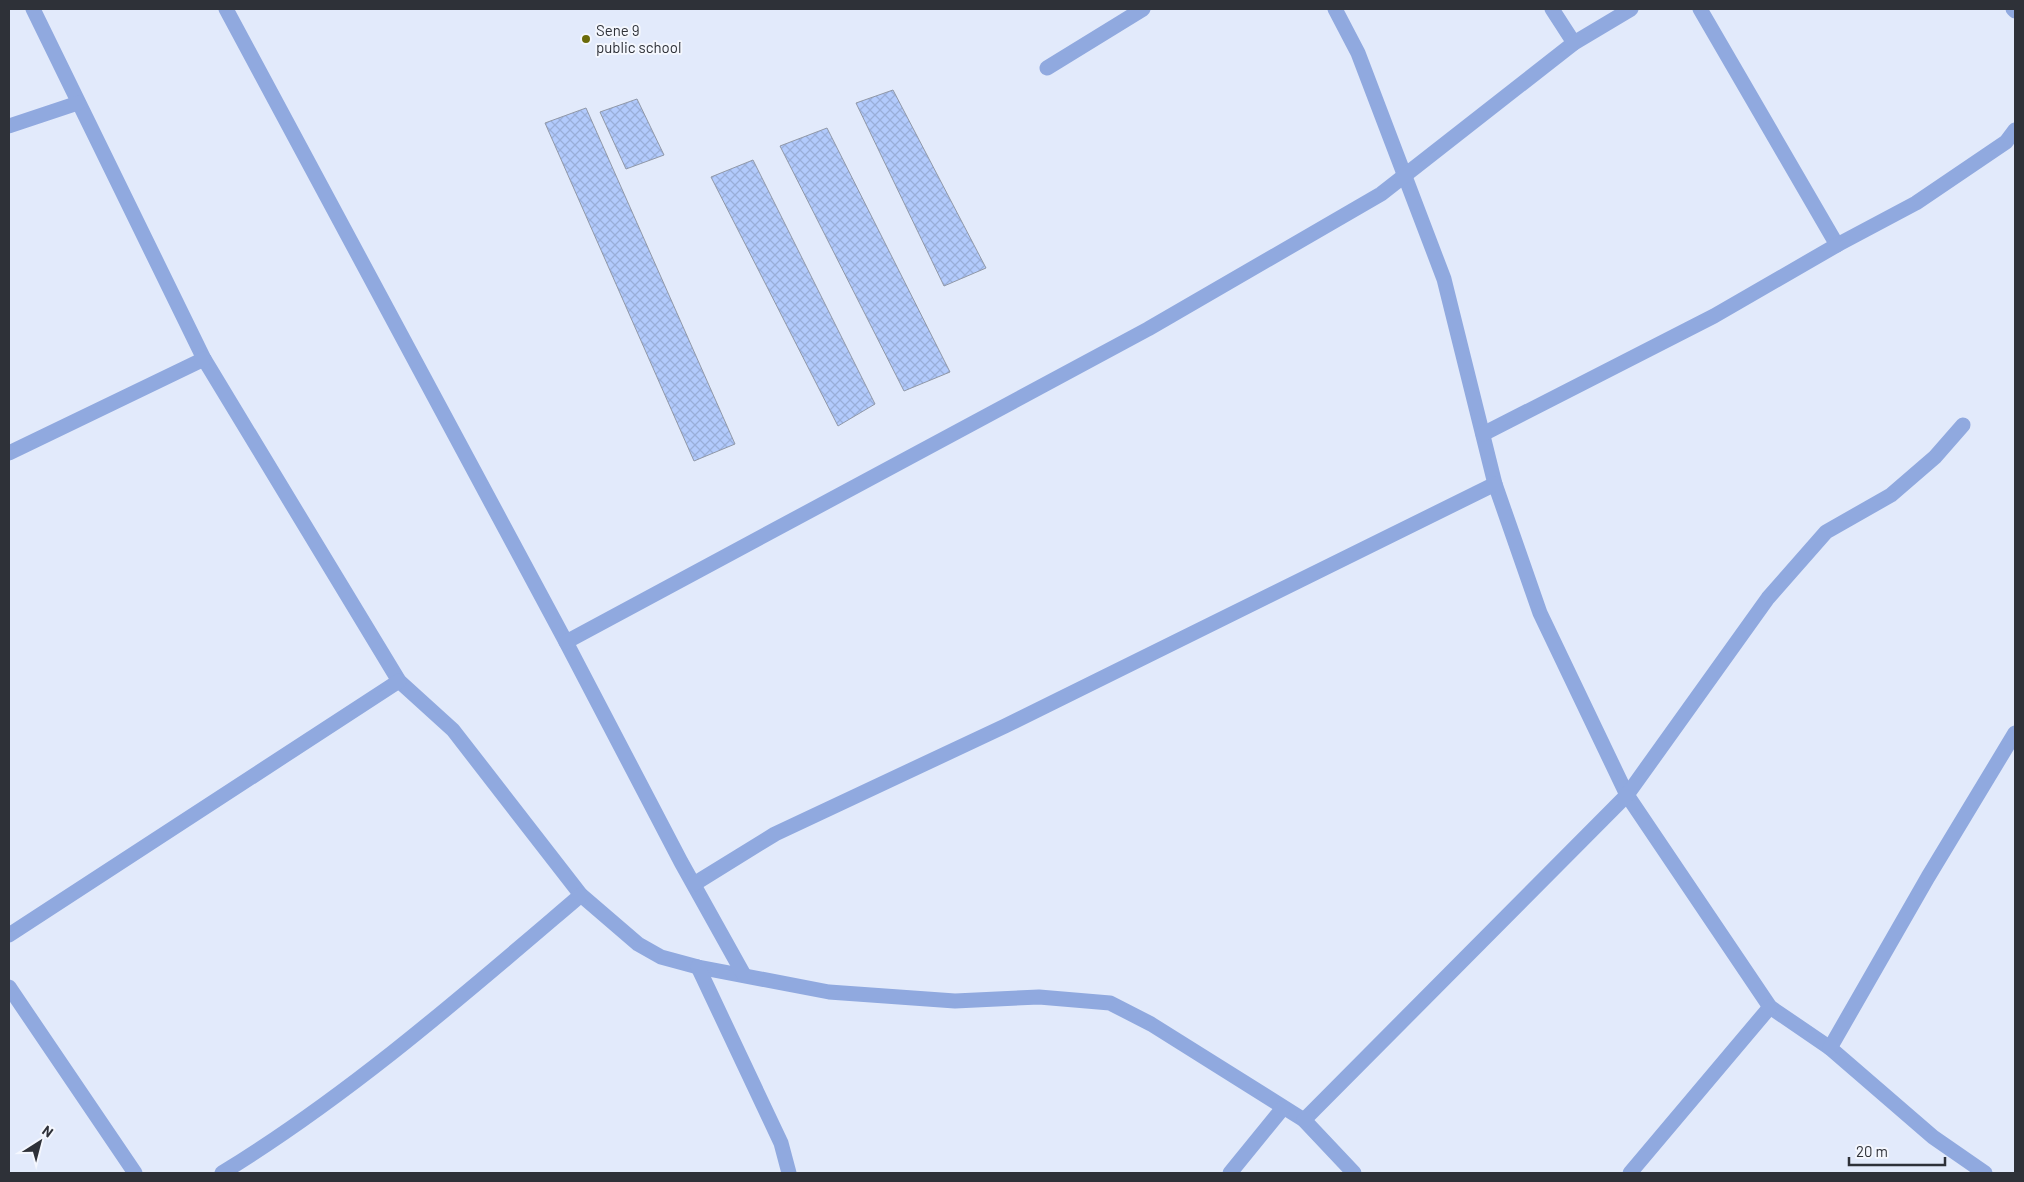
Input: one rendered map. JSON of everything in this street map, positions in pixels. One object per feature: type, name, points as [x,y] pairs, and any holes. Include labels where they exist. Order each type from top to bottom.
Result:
[{"type":"street","points":[[33,9],[204,359],[399,681],[453,730],[581,895],[638,944],[661,957],[698,967],[829,992],[955,1001],[1039,997],[1110,1003],[1151,1024],[1304,1120],[1354,1173]]},
{"type":"street","points":[[226,9],[744,975]]},
{"type":"street","points":[[1047,68],[1143,9]]},
{"type":"street","points":[[1336,9],[1358,53],[1406,174],[1444,279],[1495,484],[1540,613],[1627,795],[1770,1007],[1830,1048],[1933,1137],[1985,1173]]},
{"type":"street","points":[[1552,9],[1574,43]]},
{"type":"street","points":[[566,642],[1164,320],[1382,194],[1574,43],[1631,9]]},
{"type":"street","points":[[1700,9],[1837,245]]},
{"type":"street","points":[[9,126],[78,103]]},
{"type":"street","points":[[1483,434],[1714,316],[1837,245],[1916,203],[2006,142],[2015,130]]},
{"type":"street","points":[[9,453],[204,359]]},
{"type":"street","points":[[1304,1120],[1627,795],[1768,598],[1826,532],[1891,495],[1935,457],[1962,425]]},
{"type":"street","points":[[694,884],[775,834],[1005,726],[1495,484]]},
{"type":"street","points":[[9,934],[399,681]]},
{"type":"street","points":[[1830,1048],[1928,877],[2015,734]]},
{"type":"street","points":[[222,1173],[272,1143],[434,1021],[581,895]]},
{"type":"street","points":[[698,967],[781,1143],[789,1173]]},
{"type":"street","points":[[9,987],[135,1173]]},
{"type":"street","points":[[1630,1173],[1770,1007]]},
{"type":"street","points":[[1230,1173],[1283,1108]]},
{"type":"building","points":[[893,90],[986,268],[944,286],[856,103]]},
{"type":"building","points":[[637,99],[664,155],[626,169],[600,112]]},
{"type":"building","points":[[586,108],[735,444],[694,461],[545,123]]},
{"type":"building","points":[[827,128],[950,372],[904,391],[780,146]]},
{"type":"building","points":[[753,160],[875,404],[838,426],[711,177]]},
{"type":"place","name":"Sene 9 public school","points":[[586,39]]}]
